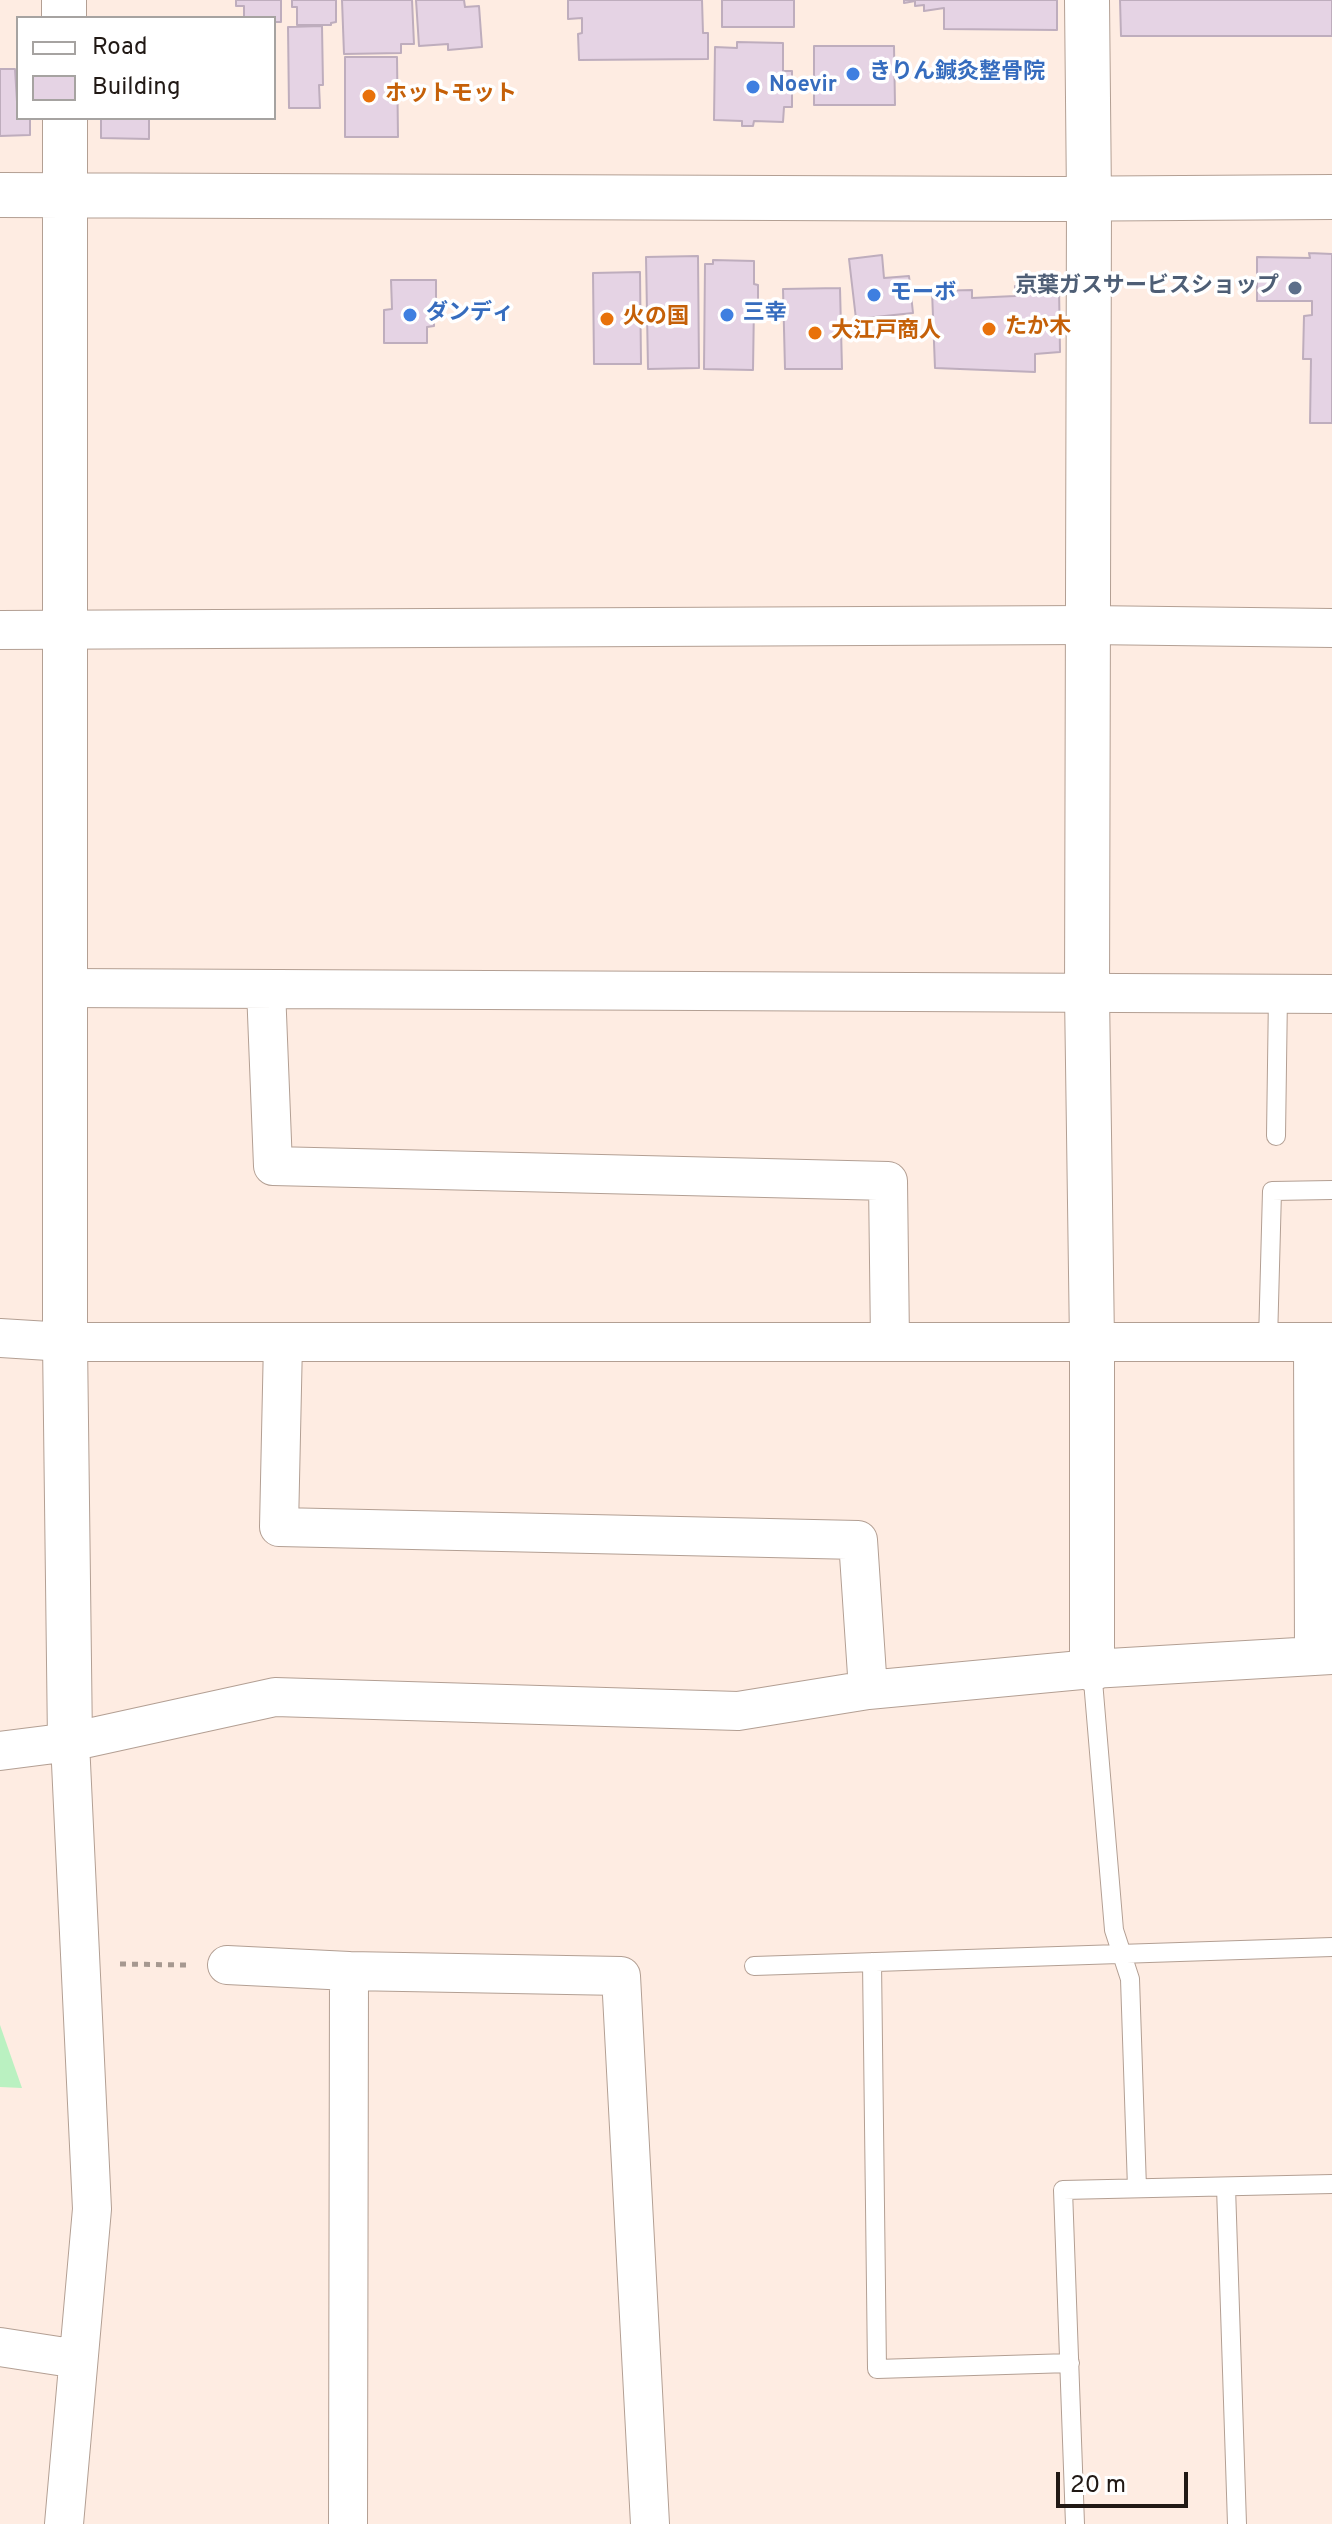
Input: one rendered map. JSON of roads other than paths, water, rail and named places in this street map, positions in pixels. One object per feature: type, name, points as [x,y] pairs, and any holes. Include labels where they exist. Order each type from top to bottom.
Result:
[{"type":"street","points":[[1087,0],[1087,994],[1092,1342],[1092,1669]]},
{"type":"street","points":[[64,2524],[92,2209],[70,1742],[65,1342],[65,120]]},
{"type":"street","points":[[0,195],[1332,197]]},
{"type":"street","points":[[0,630],[1087,625],[1332,628]]},
{"type":"street","points":[[66,988],[1332,994]]},
{"type":"street","points":[[266,989],[273,1166],[888,1181],[890,1342]]},
{"type":"street","points":[[0,1338],[65,1342],[1322,1342],[1323,1655],[1092,1669],[868,1690],[738,1711],[275,1697],[70,1742],[0,1751]]},
{"type":"street","points":[[283,1342],[279,1527],[858,1540],[868,1690]]},
{"type":"street","points":[[227,1965],[349,1971],[621,1976],[650,2524]]},
{"type":"street","points":[[348,2524],[349,1971]]},
{"type":"street","points":[[0,2347],[78,2359]]},
{"type":"lane","points":[[1276,1136],[1278,994]]},
{"type":"lane","points":[[1268,1341],[1272,1191],[1332,1190]]},
{"type":"lane","points":[[1092,1669],[1114,1930],[1130,1979],[1137,2188]]},
{"type":"lane","points":[[754,1966],[1332,1947]]},
{"type":"lane","points":[[872,1962],[877,2369],[1070,2363]]},
{"type":"lane","points":[[1075,2524],[1063,2190],[1332,2184]]},
{"type":"lane","points":[[1226,2187],[1237,2524]]},
{"type":"place","name":"きりん鍼灸整骨院","points":[[853,74]]},
{"type":"place","name":"Noevir","points":[[753,87]]},
{"type":"place","name":"ホットモット","points":[[369,96]]},
{"type":"place","name":"京葉ガスサービスショップ","points":[[1295,288]]},
{"type":"place","name":"モーボ","points":[[874,295]]},
{"type":"place","name":"ダンディ","points":[[410,315]]},
{"type":"place","name":"三幸","points":[[727,315]]},
{"type":"place","name":"火の国","points":[[607,319]]},
{"type":"place","name":"たか木","points":[[989,329]]},
{"type":"place","name":"大江戸商人","points":[[815,333]]}]
